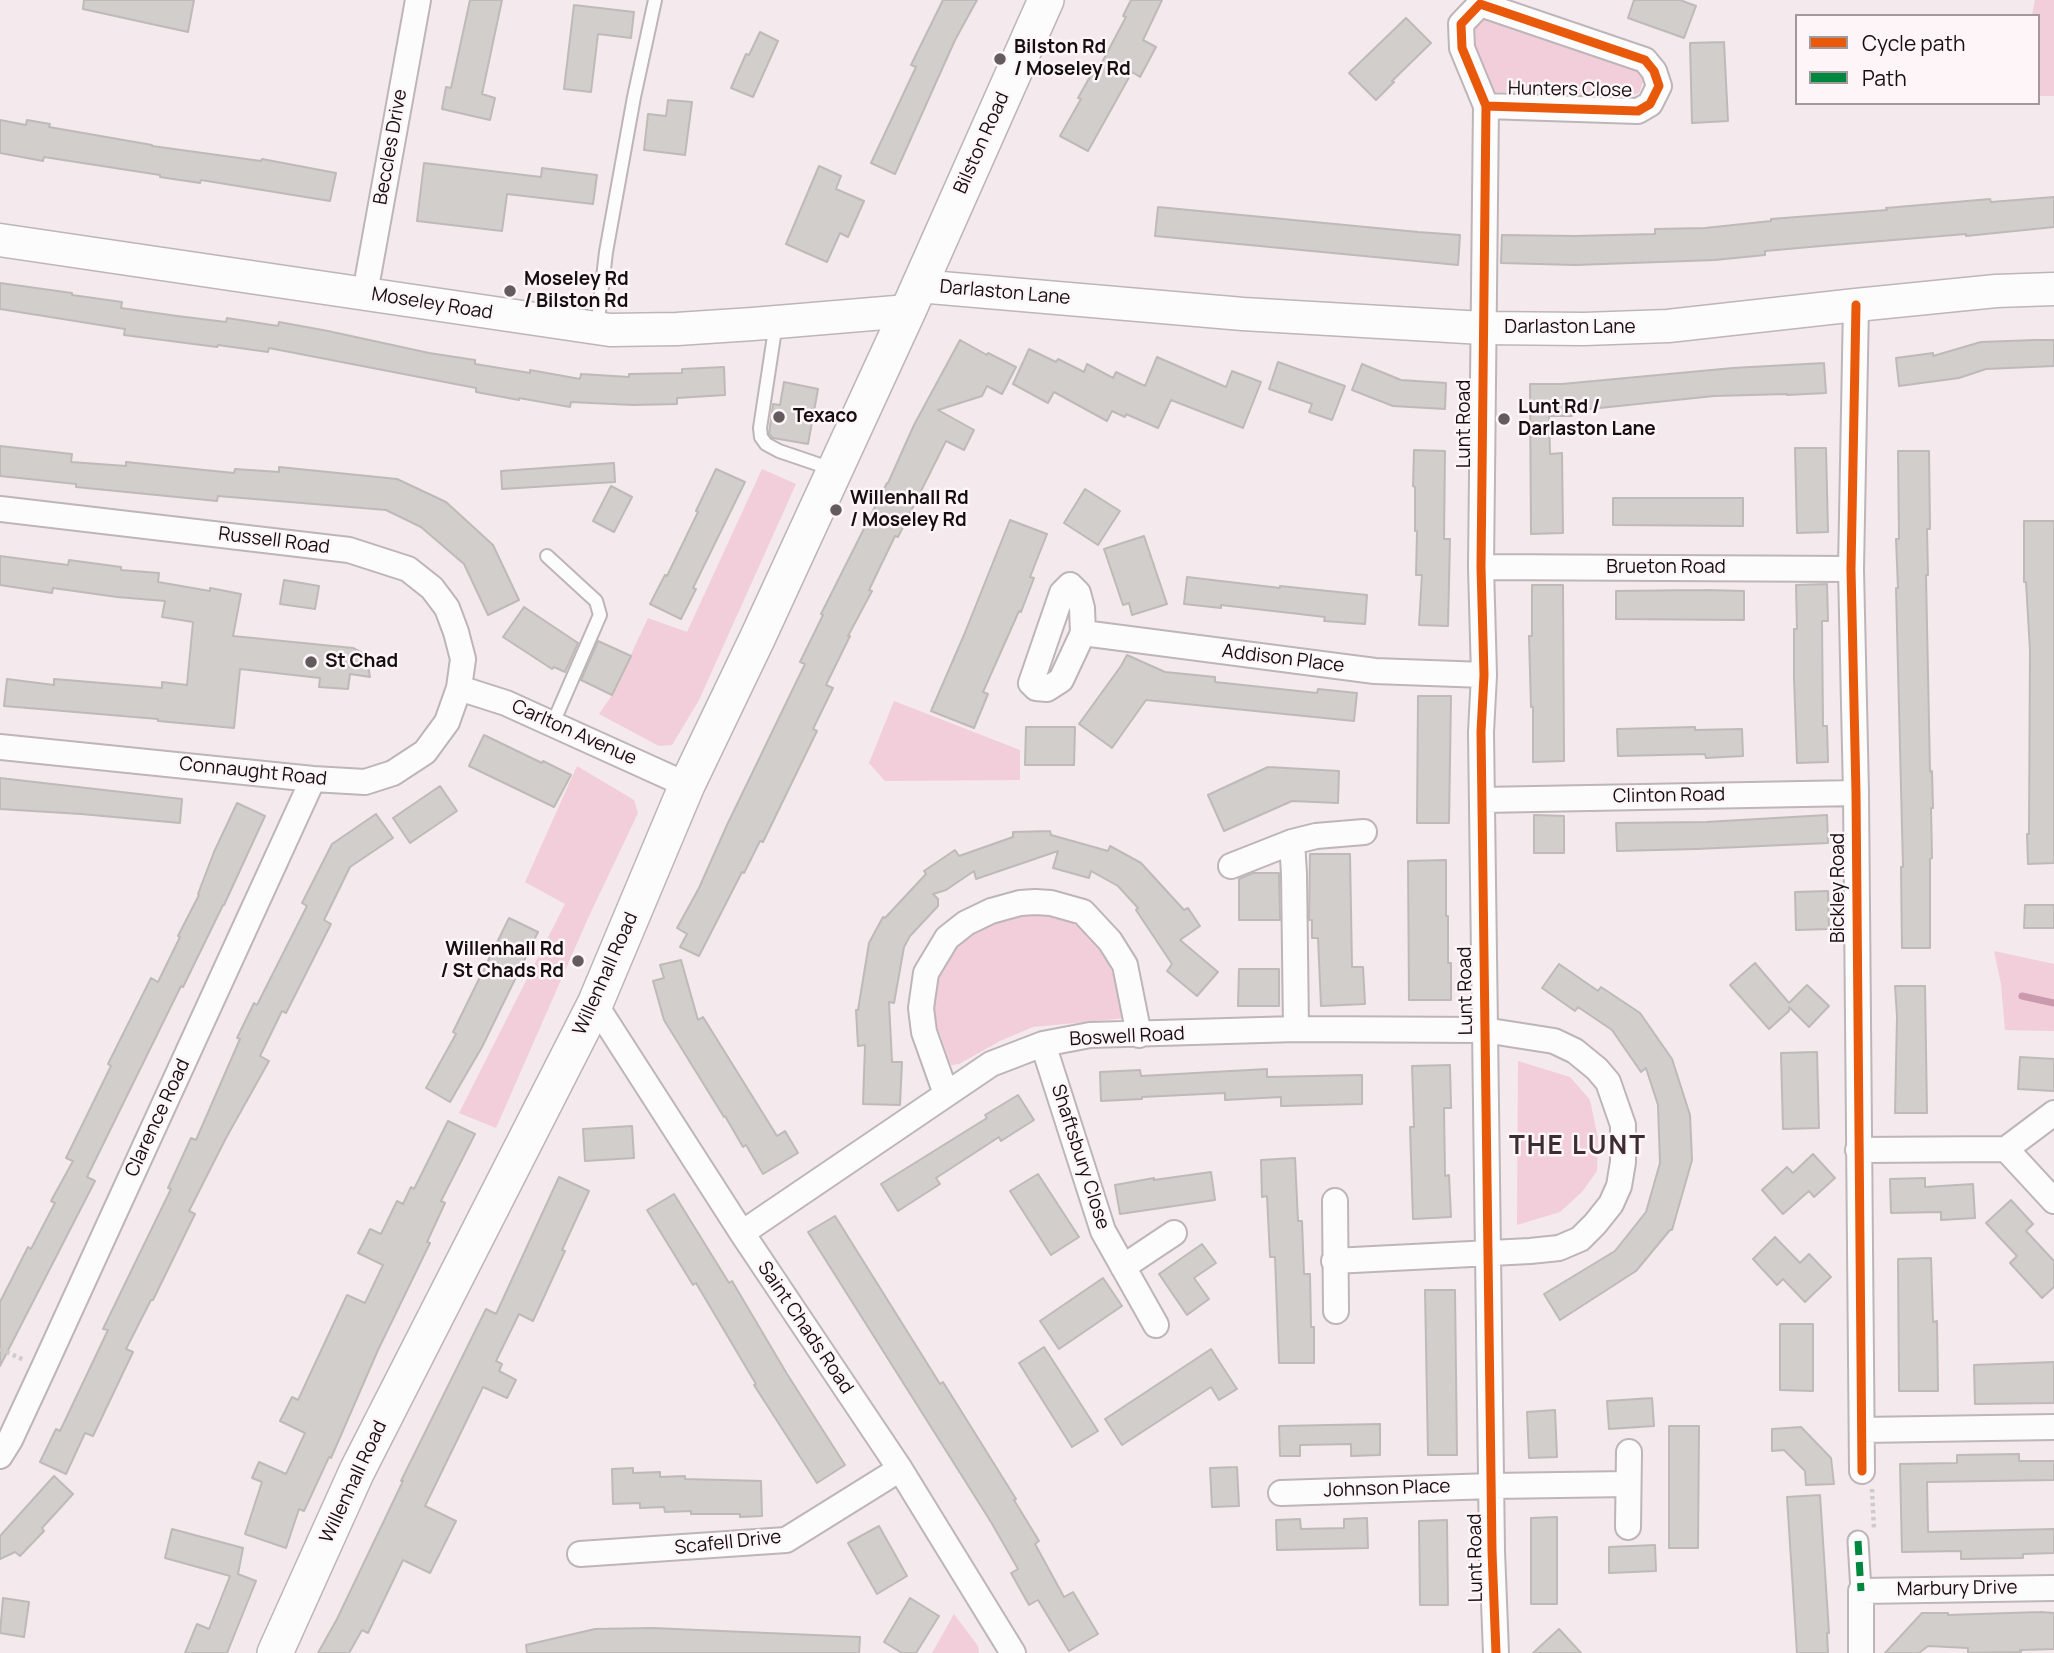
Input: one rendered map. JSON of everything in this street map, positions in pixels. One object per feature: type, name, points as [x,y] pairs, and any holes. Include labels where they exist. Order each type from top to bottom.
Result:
[{"type":"main road","name":"Bilston Road","points":[[913,298],[1046,0]]},
{"type":"main road","name":"Willenhall Road","points":[[275,1653],[357,1471],[595,1004],[687,785],[913,298]]},
{"type":"street","name":"Beccles Drive","points":[[365,293],[418,0]]},
{"type":"street","name":"Hunters Close","points":[[1483,328],[1486,106],[1462,48],[1461,24],[1480,4],[1646,60],[1654,71],[1659,86],[1650,104],[1638,111],[1486,106]]},
{"type":"street","name":"Moseley Road","points":[[0,240],[597,329],[677,329],[776,323],[913,298]]},
{"type":"street","name":"Darlaston Lane","points":[[913,298],[1243,313],[1483,328],[1584,329],[1668,326],[1996,291],[2054,289]]},
{"type":"street","name":"Bickley Road","points":[[1856,305],[1851,569],[1856,793],[1862,1471]]},
{"type":"street","name":"Lunt Road","points":[[1483,328],[1481,567],[1484,675],[1481,732],[1496,1653]]},
{"type":"street","name":"Russell Road","points":[[0,509],[349,550],[408,569],[432,588],[447,608],[463,659],[459,688]]},
{"type":"street","name":"Brueton Road","points":[[1481,567],[1851,569]]},
{"type":"street","name":"Addison Place","points":[[1083,633],[1375,671],[1484,675]]},
{"type":"street","name":"Carlton Avenue","points":[[459,688],[506,703],[687,785]]},
{"type":"street","name":"Connaught Road","points":[[0,747],[365,782],[393,773],[425,752],[447,722],[459,688]]},
{"type":"street","name":"Clarence Road","points":[[0,1456],[43,1369],[313,779]]},
{"type":"street","name":"Clinton Road","points":[[1482,800],[1856,793]]},
{"type":"street","points":[[1231,866],[1292,842],[1316,836],[1364,832]]},
{"type":"street","points":[[1292,842],[1296,1029]]},
{"type":"street","points":[[946,1094],[924,1032],[921,1008],[926,973],[947,938],[966,923],[991,911],[1035,902],[1083,912],[1110,941],[1125,965],[1139,1035]]},
{"type":"street","name":"Saint Chads Road","points":[[595,1004],[742,1233],[900,1469],[1013,1653]]},
{"type":"street","name":"Boswell Road","points":[[742,1233],[991,1064],[1043,1044],[1090,1035],[1296,1029],[1484,1030],[1554,1041],[1575,1051],[1608,1082],[1623,1125],[1623,1162],[1619,1186],[1611,1204],[1580,1239],[1559,1248],[1334,1261]]},
{"type":"street","name":"Shaftsbury Close","points":[[1043,1044],[1103,1231],[1156,1325]]},
{"type":"street","points":[[1858,1150],[2006,1149],[2054,1113]]},
{"type":"street","points":[[2006,1149],[2054,1201]]},
{"type":"street","points":[[1335,1201],[1336,1311]]},
{"type":"street","points":[[1123,1267],[1174,1233]]},
{"type":"street","points":[[1862,1430],[2054,1427]]},
{"type":"street","points":[[1629,1452],[1629,1527]]},
{"type":"street","name":"Scafell Drive","points":[[580,1555],[786,1540],[900,1469]]},
{"type":"street","name":"Johnson Place","points":[[1281,1493],[1628,1484]]},
{"type":"street","points":[[1857,1541],[1861,1591],[1861,1653]]},
{"type":"street","name":"Marbury Drive","points":[[1861,1591],[2054,1588]]},
{"type":"lane","points":[[597,329],[606,252],[634,97],[656,0]]},
{"type":"lane","points":[[776,323],[760,428],[761,437],[766,444],[779,451],[835,470]]},
{"type":"lane","points":[[547,556],[596,601],[600,615],[553,723]]},
{"type":"path","points":[[1857,1541],[1875,1541],[1871,1471],[1862,1471]]},
{"type":"shaded area","points":[[2035,0],[2054,0],[2054,96],[2040,96],[2040,14],[2032,14]]},
{"type":"shaded area","points":[[1491,17],[1639,69],[1643,82],[1639,93],[1629,96],[1494,92],[1486,79],[1472,40],[1472,26],[1481,18]]},
{"type":"shaded area","points":[[762,469],[796,484],[699,700],[672,745],[659,746],[599,714],[612,695],[648,618],[687,632]]},
{"type":"shaded area","points":[[894,701],[1020,750],[1020,780],[885,781],[869,763]]},
{"type":"shaded area","points":[[577,766],[634,800],[638,813],[589,916],[496,1128],[459,1113],[565,904],[525,882]]},
{"type":"shaded area","points":[[1030,912],[1065,918],[1085,931],[1104,956],[1120,987],[1126,1018],[1033,1027],[1000,1041],[959,1064],[951,1065],[930,1007],[936,970],[958,940],[982,921]]},
{"type":"shaded area","points":[[1994,951],[2054,964],[2054,1031],[2005,1030],[2001,984]]},
{"type":"shaded area","points":[[1518,1061],[1570,1077],[1590,1100],[1598,1139],[1597,1171],[1582,1192],[1560,1212],[1517,1225]]},
{"type":"shaded area","points":[[954,1614],[978,1646],[979,1653],[932,1653]]},
{"type":"building","points":[[84,0],[194,0],[188,32],[83,9]]},
{"type":"building","points":[[470,0],[502,0],[482,94],[495,98],[490,120],[442,109],[446,87],[451,88]]},
{"type":"building","points":[[943,0],[977,0],[955,40],[895,174],[871,163],[916,67],[911,65]]},
{"type":"building","points":[[1131,0],[1162,0],[1143,40],[1156,47],[1140,77],[1132,72],[1088,151],[1060,136],[1081,99],[1078,98],[1096,66],[1099,68],[1126,17],[1123,16]]},
{"type":"building","points":[[1634,0],[1680,0],[1696,6],[1684,38],[1628,18]]},
{"type":"building","points":[[574,5],[634,12],[631,38],[598,34],[591,92],[564,89]]},
{"type":"building","points":[[1406,18],[1431,43],[1376,100],[1349,73]]},
{"type":"building","points":[[760,32],[778,41],[753,97],[731,88],[746,54],[749,55]]},
{"type":"building","points":[[1724,42],[1728,121],[1692,123],[1690,43]]},
{"type":"building","points":[[668,100],[692,102],[685,155],[644,150],[648,114],[666,116]]},
{"type":"building","points":[[0,120],[26,125],[27,120],[50,124],[49,127],[152,146],[261,161],[262,159],[336,173],[330,201],[201,180],[200,183],[160,177],[44,157],[43,161],[0,153]]},
{"type":"building","points":[[424,163],[541,177],[542,168],[597,175],[593,204],[507,194],[502,231],[417,221]]},
{"type":"building","points":[[819,166],[841,176],[836,189],[864,201],[848,237],[840,233],[827,262],[786,244]]},
{"type":"building","points":[[2054,197],[2054,227],[1765,251],[1765,255],[1715,260],[1575,265],[1501,263],[1502,235],[1655,234],[1655,229],[1705,228],[1771,219],[1990,199],[1991,202]]},
{"type":"building","points":[[1158,207],[1460,235],[1458,265],[1155,236]]},
{"type":"building","points":[[0,283],[122,302],[121,308],[177,316],[226,322],[227,318],[278,326],[279,322],[475,360],[475,364],[580,379],[581,374],[629,377],[629,374],[682,373],[682,369],[724,367],[725,395],[677,398],[677,404],[571,402],[570,407],[519,400],[476,392],[476,388],[269,348],[268,352],[124,335],[125,329],[0,309]]},
{"type":"building","points":[[960,340],[1016,367],[1002,394],[987,386],[982,396],[938,410],[974,430],[964,450],[946,441],[898,537],[895,536],[869,590],[872,591],[826,685],[833,688],[813,729],[817,731],[763,842],[760,841],[744,873],[742,872],[699,956],[680,947],[687,934],[677,928],[699,888],[805,664],[800,662],[823,615],[821,614],[888,483],[914,425]]},
{"type":"building","points":[[2054,340],[2054,366],[1986,369],[1959,378],[1899,386],[1896,358],[1933,353],[1933,356],[1981,342]]},
{"type":"building","points":[[1029,349],[1084,372],[1087,364],[1113,378],[1116,372],[1145,386],[1157,357],[1226,387],[1232,371],[1261,382],[1243,428],[1171,400],[1158,428],[1112,411],[1107,421],[1054,392],[1048,403],[1013,384]]},
{"type":"building","points":[[1278,362],[1345,386],[1332,420],[1309,412],[1312,404],[1269,389]]},
{"type":"building","points":[[1824,363],[1826,393],[1714,396],[1571,411],[1572,416],[1549,416],[1550,454],[1562,453],[1563,533],[1531,534],[1530,384],[1562,384],[1733,368]]},
{"type":"building","points":[[1362,364],[1401,380],[1446,383],[1445,409],[1393,406],[1352,390]]},
{"type":"building","points":[[784,382],[818,389],[808,444],[773,438],[769,434],[773,404],[780,405]]},
{"type":"building","points":[[0,446],[72,454],[71,462],[126,466],[126,462],[234,473],[235,469],[279,472],[279,467],[397,479],[446,502],[493,545],[519,600],[488,615],[464,564],[421,527],[386,510],[218,496],[217,501],[76,487],[76,484],[0,476]]},
{"type":"building","points":[[1795,448],[1826,448],[1828,532],[1797,533]]},
{"type":"building","points":[[1414,450],[1445,451],[1444,539],[1450,539],[1448,626],[1419,625],[1422,575],[1416,575]]},
{"type":"building","points":[[1898,451],[1929,451],[1930,529],[1927,529],[1926,575],[1933,808],[1930,948],[1902,948],[1903,867],[1896,588],[1896,539],[1899,539]]},
{"type":"building","points":[[614,463],[615,482],[502,489],[501,471]]},
{"type":"building","points":[[716,469],[745,482],[693,588],[696,589],[681,619],[650,604],[665,575],[667,576]]},
{"type":"building","points":[[611,486],[632,497],[614,532],[593,521]]},
{"type":"building","points":[[1085,489],[1120,511],[1098,545],[1064,523]]},
{"type":"building","points":[[1613,498],[1743,498],[1743,526],[1613,525]]},
{"type":"building","points":[[1010,520],[1047,534],[1030,577],[1034,578],[1021,612],[1019,611],[983,692],[988,694],[974,728],[931,711]]},
{"type":"building","points":[[2024,521],[2054,521],[2054,863],[2028,864],[2030,650],[2024,582]]},
{"type":"building","points":[[1144,536],[1167,604],[1132,615],[1129,603],[1123,605],[1104,549]]},
{"type":"building","points":[[0,556],[68,565],[69,560],[121,567],[121,570],[159,573],[158,582],[241,594],[233,636],[353,648],[366,655],[370,677],[350,674],[348,689],[319,687],[320,678],[240,669],[234,728],[4,706],[7,679],[54,685],[54,679],[162,688],[162,682],[187,685],[193,622],[162,617],[165,601],[53,588],[52,593],[0,585]]},
{"type":"building","points":[[1187,577],[1367,595],[1365,624],[1324,621],[1325,617],[1221,605],[1221,608],[1184,604]]},
{"type":"building","points":[[284,580],[319,586],[315,609],[280,604]]},
{"type":"building","points":[[1827,584],[1828,621],[1822,621],[1823,726],[1827,726],[1828,762],[1797,763],[1794,677],[1796,585]]},
{"type":"building","points":[[1532,585],[1563,585],[1564,761],[1533,762],[1529,636],[1532,636]]},
{"type":"building","points":[[1616,591],[1744,591],[1744,620],[1616,619]]},
{"type":"building","points":[[524,607],[578,643],[565,672],[554,667],[552,669],[503,637]]},
{"type":"building","points":[[598,641],[631,656],[612,695],[581,680]]},
{"type":"building","points":[[1127,655],[1165,672],[1215,677],[1215,682],[1317,693],[1318,689],[1357,693],[1354,721],[1146,700],[1112,748],[1079,724]]},
{"type":"building","points":[[1418,696],[1451,696],[1449,823],[1417,823]]},
{"type":"building","points":[[1026,727],[1075,727],[1074,765],[1025,765]]},
{"type":"building","points":[[1695,727],[1695,730],[1742,729],[1743,756],[1618,756],[1617,729]]},
{"type":"building","points":[[484,735],[571,775],[554,807],[469,766]]},
{"type":"building","points":[[1268,767],[1339,771],[1338,803],[1292,801],[1224,831],[1208,795]]},
{"type":"building","points":[[0,778],[182,799],[180,823],[0,809]]},
{"type":"building","points":[[440,786],[457,811],[410,843],[393,818]]},
{"type":"building","points":[[237,803],[265,816],[224,905],[87,1177],[95,1181],[0,1366],[0,1302],[28,1247],[31,1249],[55,1203],[51,1201],[73,1161],[66,1158],[111,1066],[108,1064],[151,978],[158,982],[199,895],[214,852]]},
{"type":"building","points":[[376,814],[393,838],[350,867],[324,920],[331,924],[286,1013],[282,1011],[260,1056],[269,1061],[189,1211],[195,1214],[126,1349],[133,1352],[93,1436],[85,1433],[66,1474],[40,1462],[56,1429],[60,1431],[108,1330],[103,1329],[171,1189],[168,1188],[191,1138],[196,1140],[240,1039],[237,1038],[254,1003],[257,1005],[307,906],[302,903],[332,844]]},
{"type":"building","points":[[1534,815],[1564,816],[1564,853],[1534,853]]},
{"type":"building","points":[[1827,815],[1828,843],[1617,851],[1616,823],[1706,822]]},
{"type":"building","points":[[1050,831],[1051,835],[1108,851],[1110,846],[1141,863],[1184,910],[1188,908],[1200,926],[1180,940],[1218,972],[1197,996],[1167,971],[1172,964],[1136,910],[1138,908],[1118,886],[1091,871],[1089,878],[1053,868],[1058,851],[976,879],[974,871],[946,890],[933,894],[938,899],[938,906],[910,936],[904,947],[894,1003],[889,1002],[892,1062],[902,1062],[900,1105],[863,1104],[865,1045],[858,1046],[856,1010],[869,943],[883,917],[885,918],[926,874],[924,871],[955,850],[959,856],[1013,837],[1013,832]]},
{"type":"building","points":[[1310,854],[1350,854],[1352,967],[1363,967],[1365,1004],[1321,1006],[1318,938],[1312,938],[1312,920],[1309,920]]},
{"type":"building","points":[[1446,860],[1451,1000],[1409,1000],[1408,861]]},
{"type":"building","points":[[1253,873],[1279,873],[1280,920],[1239,920],[1239,879]]},
{"type":"building","points":[[1828,891],[1829,929],[1796,930],[1795,892]]},
{"type":"building","points":[[2025,905],[2054,905],[2054,928],[2024,928]]},
{"type":"building","points":[[509,918],[538,932],[482,1047],[450,1102],[426,1088],[456,1034],[453,1032]]},
{"type":"building","points":[[681,960],[698,1020],[703,1017],[777,1136],[785,1131],[798,1153],[763,1174],[746,1145],[743,1147],[664,1020],[653,981],[664,978],[660,965]]},
{"type":"building","points":[[1755,963],[1789,1003],[1807,985],[1829,1006],[1809,1027],[1789,1007],[1789,1011],[1769,1029],[1730,985]]},
{"type":"building","points":[[1559,964],[1598,991],[1601,987],[1640,1013],[1672,1059],[1690,1115],[1692,1160],[1672,1230],[1636,1271],[1560,1320],[1544,1294],[1615,1251],[1646,1212],[1660,1163],[1658,1105],[1646,1068],[1641,1072],[1612,1030],[1578,1007],[1575,1011],[1542,988]]},
{"type":"building","points":[[1239,969],[1279,969],[1279,1006],[1238,1006]]},
{"type":"building","points":[[1895,986],[1925,986],[1927,1113],[1895,1113]]},
{"type":"building","points":[[1817,1052],[1819,1128],[1783,1129],[1781,1053]]},
{"type":"building","points":[[2020,1057],[2054,1059],[2054,1091],[2018,1089]]},
{"type":"building","points":[[1450,1065],[1451,1108],[1444,1108],[1445,1176],[1449,1175],[1451,1217],[1413,1219],[1410,1127],[1414,1127],[1412,1066]]},
{"type":"building","points":[[1267,1069],[1267,1077],[1362,1075],[1362,1104],[1281,1106],[1281,1097],[1225,1100],[1225,1093],[1101,1101],[1100,1072],[1140,1070],[1141,1076]]},
{"type":"building","points":[[1018,1095],[1034,1120],[1001,1141],[999,1137],[936,1178],[940,1184],[898,1211],[881,1184],[987,1118],[985,1115]]},
{"type":"building","points":[[448,1121],[475,1134],[441,1201],[445,1203],[427,1242],[430,1243],[378,1350],[331,1458],[329,1457],[304,1511],[299,1509],[286,1548],[245,1534],[262,1482],[252,1478],[259,1462],[286,1474],[305,1433],[280,1421],[292,1397],[298,1400],[347,1295],[365,1303],[383,1265],[358,1253],[370,1229],[381,1234],[397,1201],[403,1204],[411,1187],[414,1189]]},
{"type":"building","points":[[632,1126],[634,1158],[585,1161],[583,1129]]},
{"type":"building","points":[[1813,1154],[1835,1178],[1814,1197],[1809,1191],[1783,1214],[1762,1190],[1787,1167],[1793,1173]]},
{"type":"building","points":[[1295,1158],[1298,1221],[1302,1221],[1304,1274],[1310,1274],[1314,1363],[1279,1363],[1275,1257],[1270,1257],[1267,1196],[1262,1197],[1261,1160]]},
{"type":"building","points":[[1211,1172],[1215,1200],[1120,1214],[1115,1185]]},
{"type":"building","points":[[1038,1174],[1079,1237],[1051,1255],[1010,1191]]},
{"type":"building","points":[[559,1177],[589,1191],[533,1321],[519,1314],[496,1361],[502,1364],[499,1371],[516,1380],[507,1398],[483,1387],[425,1506],[456,1521],[430,1573],[403,1560],[368,1633],[362,1630],[349,1653],[318,1653],[337,1619],[486,1309],[496,1314]]},
{"type":"building","points":[[1925,1178],[1925,1187],[1973,1184],[1975,1218],[1941,1220],[1941,1212],[1891,1213],[1890,1179]]},
{"type":"building","points":[[674,1194],[729,1283],[732,1281],[845,1465],[817,1483],[754,1385],[756,1384],[696,1283],[693,1285],[647,1210]]},
{"type":"building","points":[[2011,1200],[2033,1224],[2026,1231],[2054,1261],[2054,1287],[2042,1298],[2010,1263],[2017,1256],[1986,1223]]},
{"type":"building","points":[[835,1216],[1016,1499],[1014,1500],[1039,1541],[1035,1544],[1064,1597],[1073,1592],[1098,1634],[1069,1651],[1038,1600],[1029,1605],[1011,1573],[1018,1569],[991,1522],[808,1232]]},
{"type":"building","points":[[1775,1237],[1800,1263],[1809,1254],[1831,1277],[1805,1302],[1783,1279],[1777,1285],[1753,1259]]},
{"type":"building","points":[[1202,1244],[1216,1263],[1194,1278],[1209,1299],[1187,1315],[1159,1274]]},
{"type":"building","points":[[1931,1258],[1933,1322],[1937,1321],[1938,1391],[1899,1391],[1898,1259]]},
{"type":"building","points":[[1103,1278],[1122,1306],[1059,1349],[1040,1321]]},
{"type":"building","points":[[1425,1290],[1455,1290],[1457,1455],[1428,1455]]},
{"type":"building","points":[[1780,1324],[1813,1324],[1813,1391],[1780,1390]]},
{"type":"building","points":[[1044,1347],[1098,1431],[1072,1447],[1019,1363]]},
{"type":"building","points":[[1211,1349],[1237,1389],[1219,1400],[1211,1387],[1122,1445],[1105,1419]]},
{"type":"building","points":[[2054,1362],[2054,1403],[1975,1404],[1974,1365]]},
{"type":"building","points":[[1652,1398],[1654,1426],[1609,1429],[1607,1401]]},
{"type":"building","points":[[1555,1410],[1557,1457],[1529,1458],[1527,1412]]},
{"type":"building","points":[[1380,1424],[1380,1455],[1351,1456],[1351,1444],[1300,1445],[1300,1456],[1280,1456],[1279,1426]]},
{"type":"building","points":[[1669,1426],[1699,1426],[1698,1548],[1669,1548]]},
{"type":"building","points":[[1801,1427],[1831,1458],[1834,1484],[1806,1485],[1805,1471],[1784,1450],[1772,1451],[1772,1429]]},
{"type":"building","points":[[2019,1454],[2019,1461],[2054,1461],[2054,1480],[1927,1482],[1928,1532],[2054,1529],[2054,1553],[2023,1554],[2023,1558],[1961,1559],[1961,1551],[1902,1552],[1900,1464],[1957,1463],[1957,1455]]},
{"type":"building","points":[[1237,1467],[1239,1506],[1212,1507],[1210,1468]]},
{"type":"building","points":[[633,1468],[633,1473],[660,1472],[660,1477],[761,1481],[762,1516],[665,1512],[664,1507],[640,1508],[640,1503],[613,1504],[612,1469]]},
{"type":"building","points":[[54,1476],[73,1494],[20,1556],[15,1552],[0,1559],[0,1536]]},
{"type":"building","points":[[1820,1495],[1828,1653],[1797,1653],[1787,1497]]},
{"type":"building","points":[[1557,1517],[1557,1604],[1531,1604],[1531,1518]]},
{"type":"building","points":[[1367,1518],[1368,1548],[1277,1550],[1276,1520],[1300,1519],[1301,1529],[1344,1528],[1344,1519]]},
{"type":"building","points":[[1447,1520],[1448,1605],[1420,1605],[1419,1521]]},
{"type":"building","points":[[879,1526],[907,1576],[877,1594],[848,1543]]},
{"type":"building","points":[[172,1529],[243,1548],[238,1574],[256,1581],[227,1653],[185,1653],[197,1624],[209,1629],[230,1576],[165,1558]]},
{"type":"building","points":[[1655,1545],[1656,1571],[1609,1573],[1609,1547]]},
{"type":"building","points":[[3,1598],[29,1602],[24,1637],[0,1633]]},
{"type":"building","points":[[910,1598],[939,1616],[916,1653],[902,1653],[884,1642]]},
{"type":"building","points":[[1922,1613],[1948,1615],[2054,1613],[2054,1649],[1968,1653],[1968,1648],[1928,1646],[1919,1653],[1885,1653]]},
{"type":"building","points":[[652,1628],[860,1637],[859,1653],[527,1653],[526,1645],[595,1629]]},
{"type":"building","points":[[1559,1629],[1581,1653],[1533,1653]]},
{"type":"waterway","points":[[2022,996],[2054,1003]]},
{"type":"marked path","points":[[1858,1541],[1861,1591]]},
{"type":"cycle path","points":[[1486,106],[1638,111],[1650,104],[1659,86],[1654,71],[1645,60],[1480,4],[1461,24],[1462,48],[1486,106],[1481,567],[1484,675],[1481,732],[1492,1551],[1496,1653]]},
{"type":"cycle path","points":[[1856,305],[1851,569],[1856,793],[1862,1471]]},
{"type":"place","name":"Bilston Rd / Moseley Rd","points":[[1000,59]]},
{"type":"place","name":"Moseley Rd / Bilston Rd","points":[[510,291]]},
{"type":"place","name":"Texaco","points":[[779,417]]},
{"type":"place","name":"Lunt Rd / Darlaston Lane","points":[[1504,419]]},
{"type":"place","name":"Willenhall Rd / Moseley Rd","points":[[836,510]]},
{"type":"place","name":"St Chad","points":[[311,662]]},
{"type":"place","name":"Willenhall Rd / St Chads Rd","points":[[578,961]]},
{"type":"district","name":"THE LUNT","points":[[1578,1147]]}]
